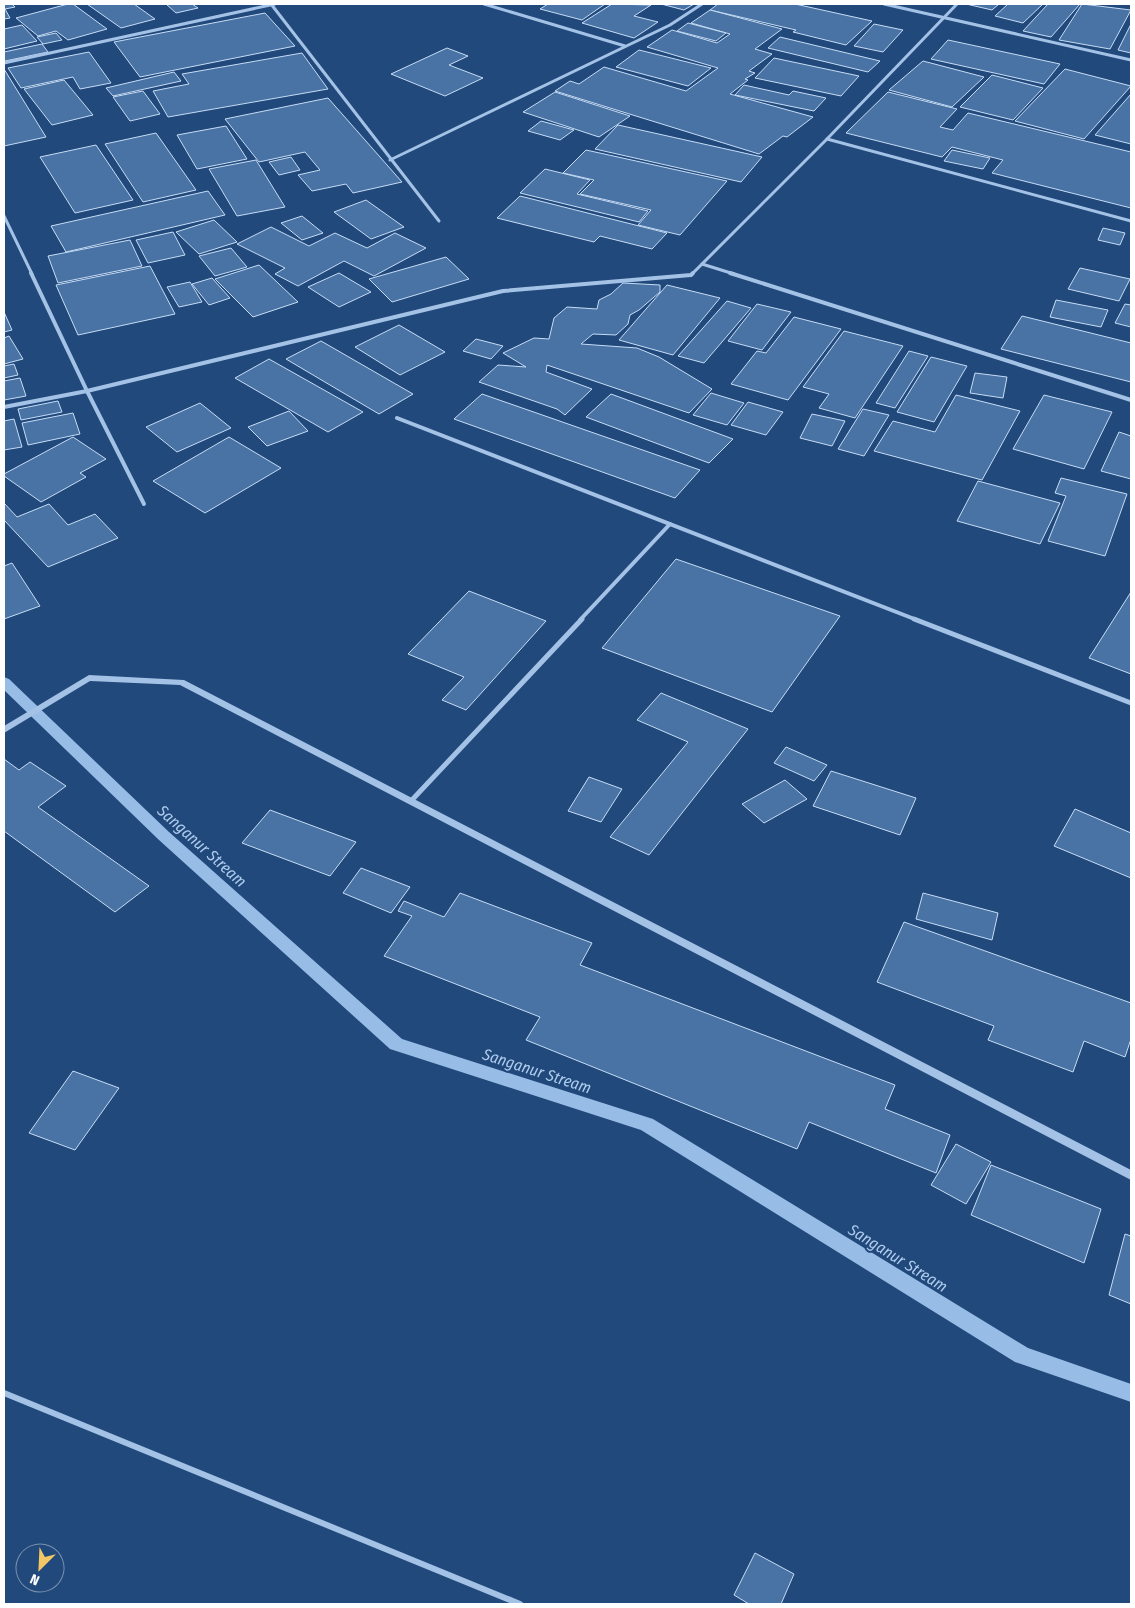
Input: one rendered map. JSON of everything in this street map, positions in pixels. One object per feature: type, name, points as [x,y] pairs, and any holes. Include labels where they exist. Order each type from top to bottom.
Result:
[{"type":"street","points":[[4,63],[272,4],[390,160],[439,221]]},
{"type":"street","points":[[484,4],[625,46]]},
{"type":"street","points":[[390,160],[670,25],[702,4]]},
{"type":"street","points":[[884,4],[1131,60]]},
{"type":"street","points":[[4,407],[87,391],[503,291],[691,275],[827,140],[957,4]]},
{"type":"street","points":[[827,140],[1131,221]]},
{"type":"street","points":[[4,216],[87,391],[144,504]]},
{"type":"street","points":[[702,264],[1131,400]]},
{"type":"street","points":[[397,418],[1131,703]]},
{"type":"street","points":[[411,802],[670,524]]},
{"type":"street","points":[[4,730],[69,692],[89,678],[181,682],[1131,1175]]},
{"type":"street","points":[[4,1392],[213,1480],[520,1604]]},
{"type":"building","points":[[4,4],[12,4],[15,7],[5,9],[10,18],[4,19]]},
{"type":"building","points":[[73,4],[107,29],[68,40],[56,31],[38,36],[16,18]]},
{"type":"building","points":[[87,4],[134,4],[155,19],[121,28]]},
{"type":"building","points":[[166,4],[192,4],[198,8],[176,13]]},
{"type":"building","points":[[548,4],[605,4],[582,20],[540,9]]},
{"type":"building","points":[[612,4],[651,5],[634,16],[658,22],[634,38],[582,23]]},
{"type":"building","points":[[661,4],[694,4],[684,10]]},
{"type":"building","points":[[718,4],[795,4],[872,21],[846,45],[793,32],[796,30],[710,10]]},
{"type":"building","points":[[966,4],[999,4],[992,10]]},
{"type":"building","points":[[1008,4],[1043,4],[1023,23],[995,16]]},
{"type":"building","points":[[1048,4],[1080,4],[1051,37],[1023,31]]},
{"type":"building","points":[[1082,4],[1131,10],[1110,49],[1059,40]]},
{"type":"building","points":[[710,10],[782,29],[755,49],[772,54],[749,71],[755,73],[745,79],[748,80],[730,94],[813,117],[787,137],[783,136],[759,154],[555,91],[570,81],[579,84],[604,67],[686,91],[718,68],[647,47],[672,30],[717,43],[730,34],[691,23]]},
{"type":"building","points":[[265,13],[295,46],[140,77],[114,42]]},
{"type":"building","points":[[688,23],[726,33],[716,41],[677,31]]},
{"type":"building","points":[[874,24],[903,30],[883,52],[854,46]]},
{"type":"building","points":[[1131,24],[1131,53],[1118,50]]},
{"type":"building","points":[[22,25],[37,41],[4,49],[4,29]]},
{"type":"building","points":[[56,33],[62,40],[43,44],[37,37]]},
{"type":"building","points":[[780,37],[880,61],[868,72],[768,48]]},
{"type":"building","points":[[948,40],[1060,64],[1044,84],[931,59]]},
{"type":"building","points":[[42,44],[48,52],[5,61],[4,59],[4,52]]},
{"type":"building","points":[[447,48],[468,56],[449,65],[483,78],[445,96],[391,74]]},
{"type":"building","points":[[639,50],[711,68],[688,86],[616,67]]},
{"type":"building","points":[[89,52],[111,83],[80,89],[73,77],[21,88],[8,68]]},
{"type":"building","points":[[302,53],[328,89],[168,117],[153,91],[189,84],[182,74]]},
{"type":"building","points":[[774,58],[859,76],[841,96],[755,78]]},
{"type":"building","points":[[923,61],[984,77],[952,107],[889,90]]},
{"type":"building","points":[[4,69],[46,137],[4,146]]},
{"type":"building","points":[[1065,69],[1131,86],[1084,139],[1015,121]]},
{"type":"building","points":[[174,72],[181,81],[113,96],[106,88]]},
{"type":"building","points":[[992,75],[1043,88],[1013,120],[960,107]]},
{"type":"building","points":[[64,80],[93,115],[52,125],[24,89]]},
{"type":"building","points":[[744,85],[789,95],[793,91],[826,98],[814,111],[735,95]]},
{"type":"building","points":[[143,91],[160,114],[130,121],[113,97]]},
{"type":"building","points":[[555,92],[630,116],[599,137],[523,112]]},
{"type":"building","points":[[888,92],[957,109],[940,127],[953,130],[968,113],[1131,152],[1131,208],[992,173],[1003,160],[952,147],[942,157],[846,133]]},
{"type":"building","points":[[1131,94],[1131,144],[1095,135]]},
{"type":"building","points":[[328,98],[402,182],[353,193],[346,184],[312,191],[298,175],[320,170],[305,152],[259,162],[225,119]]},
{"type":"building","points":[[541,121],[574,130],[560,140],[528,131]]},
{"type":"building","points":[[618,125],[762,157],[741,182],[595,149]]},
{"type":"building","points":[[226,126],[247,159],[197,169],[177,135]]},
{"type":"building","points":[[156,133],[196,190],[143,202],[105,144]]},
{"type":"building","points":[[96,145],[133,200],[75,213],[40,157]]},
{"type":"building","points":[[586,150],[727,181],[680,235],[638,225],[651,210],[580,194],[594,180],[563,173]]},
{"type":"building","points":[[952,150],[990,158],[983,169],[944,161]]},
{"type":"building","points":[[291,157],[300,170],[279,175],[269,162]]},
{"type":"building","points":[[256,160],[285,207],[237,216],[209,169]]},
{"type":"building","points":[[545,169],[590,180],[577,194],[648,211],[639,222],[520,193]]},
{"type":"building","points":[[208,191],[225,215],[66,252],[51,226]]},
{"type":"building","points":[[520,196],[667,233],[652,249],[600,236],[594,242],[497,218]]},
{"type":"building","points":[[366,200],[404,227],[371,239],[334,212]]},
{"type":"building","points":[[302,216],[323,233],[302,240],[281,223]]},
{"type":"building","points":[[214,220],[237,242],[199,254],[176,232]]},
{"type":"building","points":[[271,227],[309,246],[335,233],[367,248],[395,233],[426,248],[374,276],[344,261],[298,286],[275,274],[285,268],[237,244]]},
{"type":"building","points":[[1103,228],[1125,233],[1120,245],[1098,240]]},
{"type":"building","points":[[173,232],[185,255],[148,263],[136,240]]},
{"type":"building","points":[[130,240],[142,266],[58,283],[48,256]]},
{"type":"building","points":[[231,248],[247,267],[215,276],[199,256]]},
{"type":"building","points":[[446,257],[469,279],[392,302],[369,279]]},
{"type":"building","points":[[259,265],[298,302],[253,317],[215,279]]},
{"type":"building","points":[[150,266],[175,314],[78,335],[56,285]]},
{"type":"building","points":[[1080,268],[1130,279],[1119,301],[1068,289]]},
{"type":"building","points":[[339,273],[371,292],[339,307],[308,287]]},
{"type":"building","points":[[212,278],[230,298],[209,305],[192,284]]},
{"type":"building","points":[[190,282],[202,302],[179,307],[167,287]]},
{"type":"building","points":[[623,283],[660,285],[660,292],[639,310],[630,315],[628,324],[616,335],[593,334],[581,344],[637,348],[659,357],[712,389],[689,413],[547,365],[546,372],[592,389],[565,415],[557,409],[479,382],[498,365],[526,367],[503,353],[534,338],[549,339],[554,318],[567,307],[597,309],[599,300],[611,294]]},
{"type":"building","points":[[667,285],[720,298],[673,355],[619,340]]},
{"type":"building","points":[[1056,300],[1108,310],[1101,327],[1050,317]]},
{"type":"building","points":[[727,301],[751,308],[704,363],[678,356]]},
{"type":"building","points":[[757,304],[791,312],[762,350],[728,341]]},
{"type":"building","points":[[1125,304],[1131,305],[1131,327],[1115,323]]},
{"type":"building","points":[[4,312],[12,330],[4,332]]},
{"type":"building","points":[[1022,316],[1131,343],[1131,382],[1001,349]]},
{"type":"building","points":[[794,317],[841,329],[788,400],[731,384],[757,351],[766,353]]},
{"type":"building","points":[[399,325],[445,352],[400,375],[355,347]]},
{"type":"building","points":[[844,331],[903,346],[855,418],[819,408],[829,394],[803,387]]},
{"type":"building","points":[[9,336],[23,359],[4,364],[4,338]]},
{"type":"building","points":[[476,339],[503,346],[491,359],[463,351]]},
{"type":"building","points":[[321,341],[413,394],[379,414],[286,359]]},
{"type":"building","points":[[909,351],[928,356],[895,408],[876,403]]},
{"type":"building","points":[[931,357],[967,366],[934,422],[897,412]]},
{"type":"building","points":[[269,359],[363,412],[328,432],[235,378]]},
{"type":"building","points":[[14,364],[18,375],[4,378],[4,366]]},
{"type":"building","points":[[975,373],[1007,377],[1003,398],[970,393]]},
{"type":"building","points":[[20,378],[26,396],[4,400],[4,381]]},
{"type":"building","points":[[711,393],[744,403],[727,425],[693,415]]},
{"type":"building","points":[[482,394],[700,470],[675,498],[454,419]]},
{"type":"building","points":[[611,394],[733,439],[709,463],[586,417]]},
{"type":"building","points":[[956,395],[1020,411],[982,480],[874,451],[893,421],[935,432]]},
{"type":"building","points":[[1044,395],[1112,412],[1084,469],[1013,449]]},
{"type":"building","points":[[58,401],[62,412],[21,420],[18,409]]},
{"type":"building","points":[[748,402],[783,412],[766,435],[731,425]]},
{"type":"building","points":[[200,403],[231,428],[177,452],[146,427]]},
{"type":"building","points":[[863,409],[889,415],[864,456],[838,449]]},
{"type":"building","points":[[289,411],[308,431],[267,446],[248,427]]},
{"type":"building","points":[[73,413],[80,434],[28,445],[22,423]]},
{"type":"building","points":[[812,414],[845,421],[832,446],[800,438]]},
{"type":"building","points":[[14,419],[22,447],[4,450],[4,421]]},
{"type":"building","points":[[1119,432],[1131,436],[1131,479],[1101,471]]},
{"type":"building","points":[[73,437],[106,459],[80,473],[86,477],[41,502],[4,476],[4,474]]},
{"type":"building","points":[[229,437],[281,468],[205,513],[153,481]]},
{"type":"building","points":[[1061,478],[1127,494],[1105,556],[1048,541],[1066,496],[1055,493]]},
{"type":"building","points":[[978,481],[1060,503],[1040,544],[957,521]]},
{"type":"building","points":[[4,503],[17,517],[49,504],[68,525],[95,514],[118,538],[48,567],[4,520]]},
{"type":"building","points":[[676,559],[840,616],[772,712],[602,648]]},
{"type":"building","points":[[12,563],[40,606],[4,619],[4,566]]},
{"type":"building","points":[[469,591],[546,621],[466,710],[442,700],[464,677],[408,654]]},
{"type":"building","points":[[1131,592],[1131,674],[1089,658]]},
{"type":"building","points":[[661,693],[748,729],[649,855],[610,837],[688,742],[637,720]]},
{"type":"building","points":[[786,747],[827,765],[814,781],[774,763]]},
{"type":"building","points":[[4,759],[19,770],[30,762],[66,786],[38,807],[149,886],[115,912],[4,831]]},
{"type":"building","points":[[831,771],[916,798],[900,835],[813,806]]},
{"type":"building","points":[[589,777],[622,789],[601,822],[568,811]]},
{"type":"building","points":[[785,780],[807,799],[764,823],[742,804]]},
{"type":"building","points":[[1075,809],[1131,833],[1131,878],[1054,846]]},
{"type":"building","points":[[270,810],[356,842],[330,876],[242,843]]},
{"type":"building","points":[[361,868],[410,887],[391,913],[343,893]]},
{"type":"building","points":[[460,893],[592,943],[580,965],[895,1085],[885,1109],[950,1135],[936,1173],[809,1122],[797,1149],[526,1040],[540,1017],[384,956],[412,916],[398,911],[404,901],[444,917]]},
{"type":"building","points":[[923,893],[998,913],[992,940],[916,919]]},
{"type":"building","points":[[904,922],[1131,1003],[1131,1039],[1125,1057],[1084,1041],[1073,1072],[988,1040],[994,1026],[877,982]]},
{"type":"building","points":[[73,1071],[119,1088],[75,1150],[29,1133]]},
{"type":"building","points":[[956,1144],[991,1162],[966,1204],[931,1185]]},
{"type":"building","points":[[991,1165],[1101,1209],[1084,1263],[971,1215]]},
{"type":"building","points":[[1125,1234],[1131,1236],[1131,1304],[1109,1295]]},
{"type":"building","points":[[755,1553],[794,1574],[781,1604],[749,1604],[734,1595]]},
{"type":"waterway","name":"Sanganur Stream","points":[[4,682],[164,836],[396,1044],[647,1124],[1022,1355],[1131,1393]]}]
